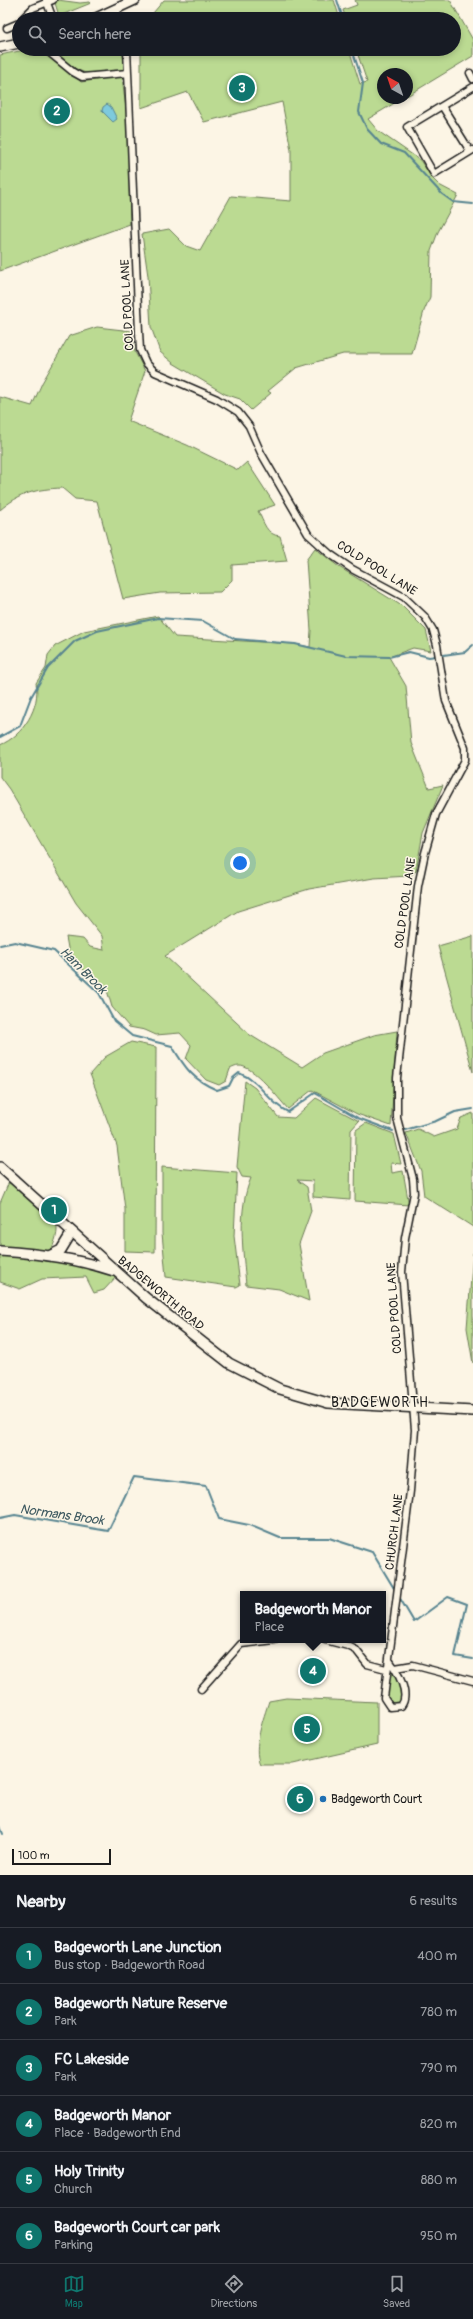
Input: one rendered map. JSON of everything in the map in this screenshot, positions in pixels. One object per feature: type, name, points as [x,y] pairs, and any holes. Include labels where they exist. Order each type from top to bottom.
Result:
[{"type":"street","points":[[111,12],[136,0]]},
{"type":"street","points":[[29,12],[33,8],[49,1],[52,12]]},
{"type":"street","points":[[6,28],[12,25]]},
{"type":"street","points":[[0,47],[12,44]]},
{"type":"street","points":[[54,56],[73,72],[82,77],[128,73]]},
{"type":"street","name":"COLD POOL LANE","points":[[127,56],[140,350],[146,363],[155,372],[217,399],[238,412],[248,426],[261,453],[308,534],[330,554],[352,570],[404,597],[425,617],[432,630],[437,645],[446,701],[466,748],[465,760],[436,814],[422,866],[418,886],[397,1078],[397,1118],[413,1179],[414,1193],[405,1238],[402,1272],[413,1407]]},
{"type":"street","points":[[442,106],[472,150],[434,174],[407,127],[473,87]]},
{"type":"street","name":"BADGEWORTH ROAD","points":[[0,1168],[172,1319],[229,1362],[280,1388],[328,1403],[473,1411]]},
{"type":"street","points":[[52,1255],[61,1250],[72,1232]]},
{"type":"street","points":[[83,1260],[92,1253],[89,1247]]},
{"type":"street","points":[[0,1251],[52,1255],[83,1260],[117,1272]]},
{"type":"street","name":"CHURCH LANE","points":[[389,1660],[395,1668],[404,1689],[405,1697],[401,1706],[390,1706],[386,1704],[384,1698],[386,1669],[389,1660],[410,1491],[415,1430],[413,1407]]},
{"type":"street","points":[[201,1689],[241,1644],[250,1643]]},
{"type":"street","points":[[336,1643],[356,1650],[367,1664],[386,1669]]},
{"type":"street","points":[[395,1668],[413,1665],[473,1681]]},
{"type":"green space","points":[[58,0],[91,3],[69,12],[58,12],[55,3]]},
{"type":"green space","points":[[164,0],[334,0],[338,12],[154,12]]},
{"type":"green space","points":[[355,0],[450,0],[457,12],[344,12],[343,10],[357,5]]},
{"type":"green space","points":[[461,19],[473,40],[473,56],[413,92],[413,68],[377,68],[377,104],[393,104],[368,119],[378,131],[420,160],[432,178],[439,185],[458,195],[438,232],[431,251],[430,297],[424,311],[412,354],[343,354],[296,368],[268,391],[271,393],[251,410],[240,399],[225,394],[173,363],[160,352],[151,327],[148,276],[142,234],[169,229],[186,246],[200,251],[231,196],[291,201],[291,150],[282,102],[204,122],[188,92],[141,108],[141,56],[351,56],[360,84],[367,82],[358,56],[461,56]]},
{"type":"green space","points":[[12,53],[12,56],[50,56],[81,82],[122,76],[128,125],[130,224],[0,271],[0,55]]},
{"type":"green space","points":[[58,56],[123,56],[126,72],[90,75],[76,69]]},
{"type":"green space","points":[[97,327],[132,331],[135,352],[145,371],[128,421],[187,445],[238,470],[247,462],[275,505],[258,511],[268,531],[280,536],[287,561],[232,565],[232,580],[220,592],[160,593],[123,599],[97,501],[75,499],[62,488],[29,493],[7,504],[0,510],[0,397],[32,406],[42,383],[69,336]]},
{"type":"green space","points":[[315,548],[339,567],[402,606],[426,630],[431,651],[413,648],[389,657],[406,686],[411,743],[429,788],[443,785],[423,833],[416,871],[410,876],[374,878],[309,889],[238,911],[165,956],[250,1035],[302,1067],[323,1053],[374,1035],[397,1031],[391,1126],[357,1114],[312,1090],[288,1109],[258,1076],[245,1067],[238,1066],[230,1069],[226,1081],[219,1085],[206,1080],[186,1059],[191,1045],[180,1033],[156,1035],[145,1030],[129,1027],[112,1007],[106,987],[70,959],[66,937],[83,939],[90,947],[104,950],[102,936],[76,903],[9,789],[0,777],[0,745],[8,741],[23,728],[33,711],[36,702],[36,683],[46,668],[48,655],[55,646],[84,631],[158,616],[175,637],[295,644],[310,647],[311,630],[306,560]]},
{"type":"green space","points":[[473,936],[473,1072],[438,946]]},
{"type":"green space","points":[[131,1042],[156,1047],[155,1252],[125,1251],[125,1209],[117,1146],[90,1074],[105,1057]]},
{"type":"green space","points":[[245,1081],[255,1088],[278,1117],[294,1118],[316,1098],[359,1121],[351,1130],[350,1200],[313,1197],[313,1181],[297,1180],[307,1187],[311,1211],[299,1244],[309,1301],[279,1289],[246,1285],[242,1217],[251,1178],[242,1177],[237,1167]]},
{"type":"green space","points":[[473,1113],[473,1227],[424,1196],[421,1171],[406,1133],[418,1129],[434,1137],[457,1129],[461,1118]]},
{"type":"green space","points":[[366,1123],[394,1134],[401,1164],[391,1163],[392,1173],[403,1171],[409,1205],[355,1201],[356,1130]]},
{"type":"green space","points":[[162,1167],[237,1173],[234,1236],[240,1285],[236,1287],[166,1277],[162,1233]]},
{"type":"green space","points":[[9,1182],[38,1205],[56,1225],[56,1237],[49,1257],[102,1271],[116,1277],[104,1290],[94,1293],[86,1277],[42,1279],[20,1289],[0,1282],[0,1203]]},
{"type":"green space","points":[[473,1253],[473,1363],[467,1328]]},
{"type":"green space","points":[[389,1660],[404,1689],[401,1706],[386,1704]]},
{"type":"green space","points":[[286,1698],[377,1702],[377,1745],[293,1764],[260,1764],[257,1750],[258,1741],[269,1701]]},
{"type":"water","points":[[107,104],[111,107],[117,119],[113,122],[102,111],[103,107]]},
{"type":"waterway","points":[[337,0],[341,12]]},
{"type":"waterway","points":[[354,56],[363,83],[359,112],[367,129],[381,144],[404,153],[442,194],[453,202],[473,204]]},
{"type":"waterway","points":[[0,737],[20,726],[31,697],[48,668],[75,641],[97,631],[158,618],[203,621],[235,639],[295,644],[346,656],[389,657],[409,652],[429,657],[465,652],[473,645]]},
{"type":"waterway","name":"Ham Brook","points":[[0,945],[15,942],[54,951],[99,993],[114,1021],[132,1036],[172,1046],[190,1072],[202,1082],[217,1090],[229,1086],[233,1078],[239,1073],[253,1081],[275,1103],[288,1112],[315,1093],[358,1118],[393,1131]]},
{"type":"waterway","name":"Ham Brook","points":[[405,1130],[436,1121],[455,1112],[473,1109]]},
{"type":"waterway","name":"Normans Brook","points":[[0,1518],[15,1515],[108,1531],[134,1477],[206,1486],[219,1519],[249,1525],[280,1538],[329,1538],[372,1552],[395,1590]]},
{"type":"waterway","name":"Normans Brook","points":[[398,1595],[414,1622],[448,1597],[467,1604],[455,1656],[473,1659]]},
{"type":"waterway","points":[[0,1826],[3,1834]]},
{"type":"place","name":"FC Lakeside","points":[[242,88]]},
{"type":"place","name":"Badgeworth Nature Reserve","points":[[57,111]]},
{"type":"place","name":"Badgeworth Lane Junction","points":[[54,1210]]},
{"type":"place","name":"Badgeworth Manor","points":[[313,1671]]},
{"type":"place","name":"Holy Trinity","points":[[307,1729]]},
{"type":"place","name":"Badgeworth Court car park","points":[[300,1799]]},
{"type":"place","name":"Badgeworth Court","points":[[323,1799]]},
{"type":"district","name":"BADGEWORTH","points":[[380,1402]]}]
